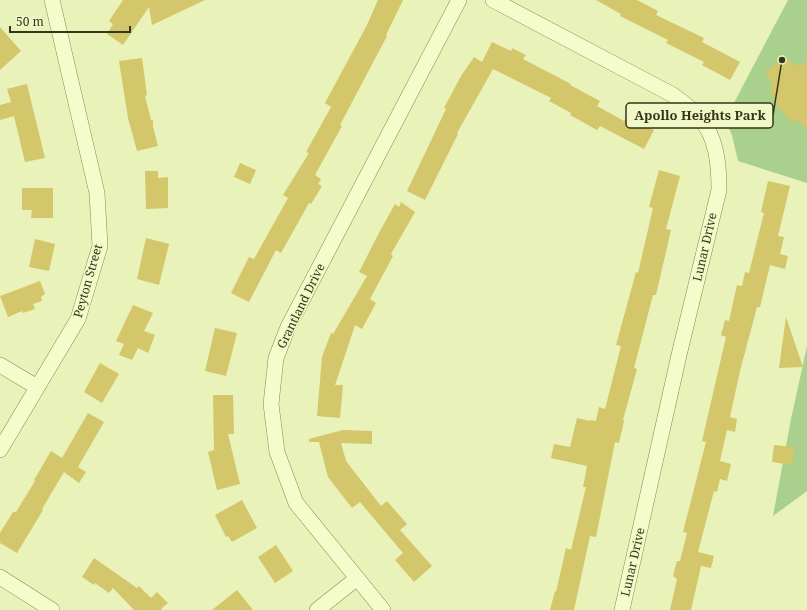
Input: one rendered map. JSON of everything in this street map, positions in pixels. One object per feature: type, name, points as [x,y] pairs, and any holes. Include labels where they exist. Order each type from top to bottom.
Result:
[{"type":"street","name":"Peyton Street","points":[[0,450],[78,319],[100,246],[97,193],[52,0]]},
{"type":"street","name":"Grantland Drive","points":[[382,610],[296,504],[277,452],[271,404],[276,358],[288,327],[459,0]]},
{"type":"street","name":"Lunar Drive","points":[[493,0],[673,95],[688,106],[700,118],[710,134],[717,154],[719,190],[681,348],[622,610]]},
{"type":"street","points":[[0,365],[38,387]]},
{"type":"street","points":[[0,577],[52,610]]},
{"type":"street","points":[[317,610],[356,579]]},
{"type":"green space","points":[[788,0],[807,0],[807,183],[738,161],[732,135],[725,120]]},
{"type":"green space","points":[[807,346],[807,491],[773,516],[791,419]]},
{"type":"building","points":[[123,0],[205,0],[152,25],[149,7],[123,45],[107,34],[113,24],[109,21]]},
{"type":"building","points":[[378,0],[403,0],[386,35],[387,36],[340,125],[342,126],[315,175],[321,179],[318,184],[322,186],[311,204],[309,203],[281,253],[276,250],[249,302],[231,293],[249,257],[254,259],[288,198],[283,195],[309,153],[306,152],[331,107],[325,103],[366,27]]},
{"type":"building","points":[[596,0],[637,0],[658,11],[656,15],[704,38],[702,42],[740,62],[730,80],[702,65],[704,62],[666,43],[668,40],[620,16],[621,14]]},
{"type":"building","points":[[0,27],[21,51],[0,70]]},
{"type":"building","points":[[492,42],[511,51],[512,48],[526,55],[523,59],[600,101],[597,106],[624,121],[627,115],[654,130],[644,149],[600,126],[597,130],[549,101],[551,98],[493,69],[457,133],[458,134],[425,200],[407,191],[446,109],[444,108],[461,76],[474,57],[482,62]]},
{"type":"building","points":[[142,58],[147,95],[145,96],[151,120],[153,120],[153,127],[158,146],[137,151],[128,118],[119,61]]},
{"type":"building","points":[[782,58],[787,58],[794,66],[797,63],[800,67],[807,60],[807,130],[798,119],[793,124],[774,102],[777,100],[769,90],[772,87],[770,84],[772,82],[765,73]]},
{"type":"building","points":[[27,84],[45,158],[25,162],[14,116],[0,120],[0,105],[11,102],[7,89]]},
{"type":"building","points":[[240,163],[256,170],[250,184],[234,177]]},
{"type":"building","points":[[659,170],[680,176],[666,229],[671,230],[656,295],[653,295],[634,368],[637,369],[623,420],[619,443],[615,442],[596,537],[590,536],[574,610],[550,610],[555,591],[556,592],[566,548],[571,550],[586,487],[583,487],[587,466],[551,458],[554,444],[570,447],[577,418],[596,421],[599,407],[605,409],[621,346],[616,345],[636,272],[638,273],[653,208],[649,207]]},
{"type":"building","points":[[145,171],[158,171],[158,178],[168,177],[168,208],[146,209]]},
{"type":"building","points":[[768,181],[790,186],[778,236],[784,237],[780,254],[788,256],[785,269],[770,265],[760,307],[757,307],[740,371],[730,417],[737,419],[735,432],[727,430],[720,461],[731,464],[727,481],[720,479],[717,492],[714,491],[698,552],[714,556],[711,568],[701,566],[691,610],[670,610],[677,579],[673,576],[677,561],[680,561],[687,533],[683,532],[706,442],[702,441],[726,337],[721,335],[725,320],[729,321],[737,285],[742,286],[745,272],[749,273],[764,213],[761,212]]},
{"type":"building","points":[[22,188],[53,188],[53,218],[31,218],[32,210],[22,210]]},
{"type":"building","points":[[401,202],[415,212],[391,254],[393,256],[370,299],[376,303],[362,329],[355,325],[335,385],[343,385],[340,418],[317,416],[322,357],[331,333],[333,334],[367,276],[359,272],[395,204],[399,207]]},
{"type":"building","points":[[146,238],[169,244],[159,285],[137,279]]},
{"type":"building","points":[[35,239],[55,244],[49,271],[29,267]]},
{"type":"building","points":[[40,281],[45,294],[41,297],[42,301],[33,304],[35,309],[23,313],[22,311],[8,317],[0,296]]},
{"type":"building","points":[[133,305],[153,313],[144,331],[155,335],[148,353],[138,348],[132,360],[119,355],[124,344],[116,341]]},
{"type":"building","points":[[786,317],[803,367],[779,368]]},
{"type":"building","points":[[215,328],[237,333],[226,376],[205,371]]},
{"type":"building","points":[[100,363],[119,374],[102,403],[84,392]]},
{"type":"building","points":[[213,395],[233,395],[234,434],[228,434],[240,484],[217,490],[208,452],[214,450]]},
{"type":"building","points":[[88,413],[104,422],[78,467],[86,472],[79,483],[64,472],[17,553],[0,543],[0,533],[13,512],[16,512],[51,451],[62,458]]},
{"type":"building","points":[[343,430],[372,431],[372,444],[341,443],[346,461],[381,506],[387,501],[407,524],[400,530],[432,566],[414,582],[395,560],[403,553],[360,502],[352,508],[328,477],[319,442],[309,442],[309,439]]},
{"type":"building","points":[[774,445],[793,447],[793,449],[795,449],[792,465],[772,462]]},
{"type":"building","points":[[242,500],[257,528],[232,542],[228,536],[226,537],[215,515]]},
{"type":"building","points":[[276,545],[293,571],[275,583],[258,557]]},
{"type":"building","points":[[94,558],[137,588],[139,586],[151,598],[157,592],[168,603],[161,609],[162,610],[134,610],[113,588],[109,593],[95,583],[94,585],[82,577]]},
{"type":"building","points":[[237,590],[253,610],[212,610]]},
{"type":"place","name":"Apollo Heights Park","points":[[782,60]]}]
